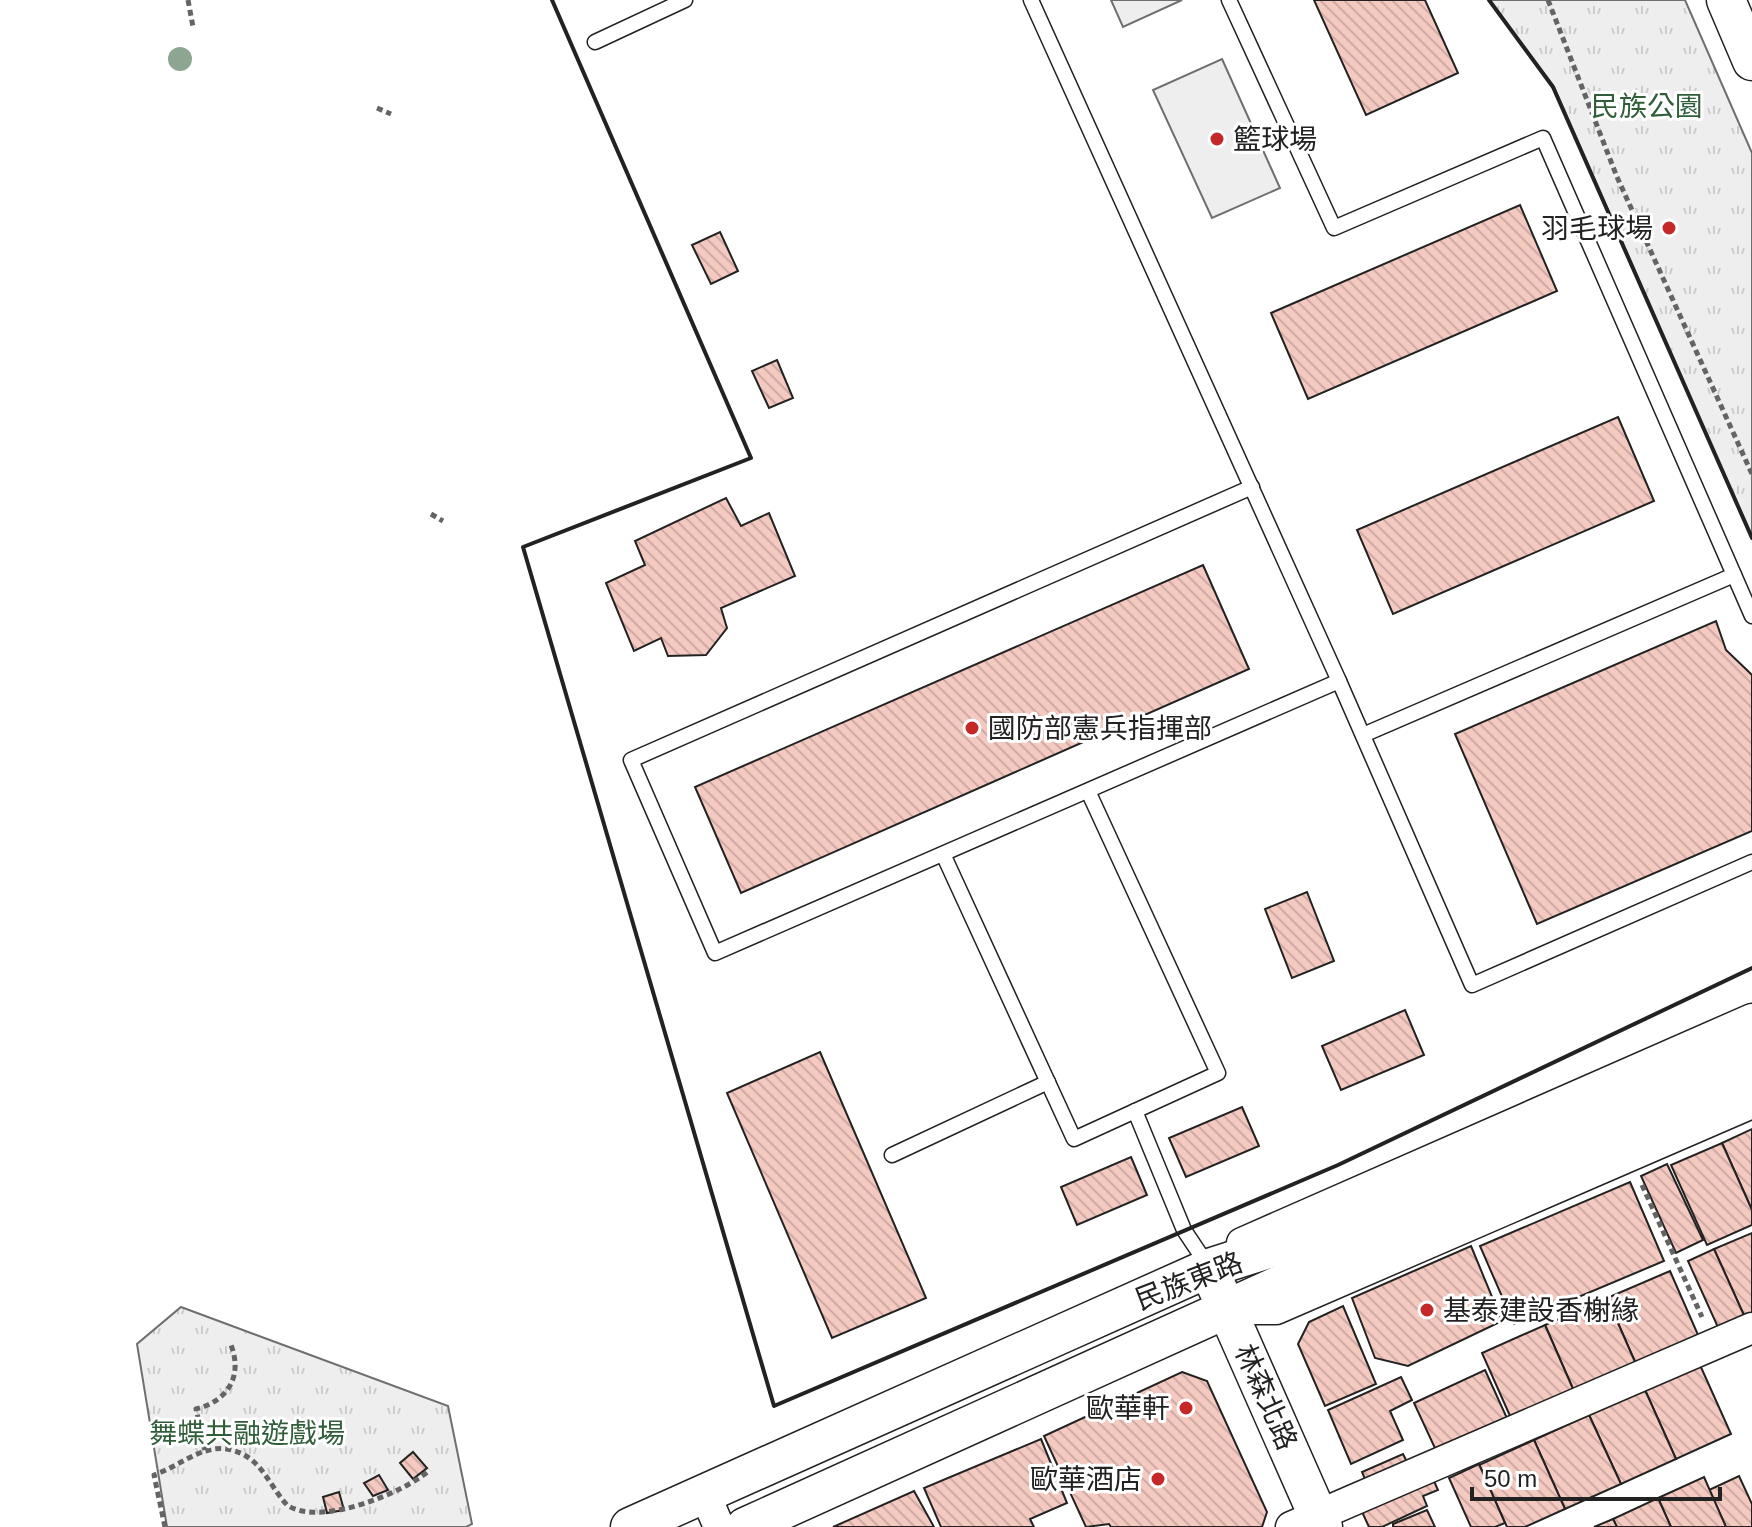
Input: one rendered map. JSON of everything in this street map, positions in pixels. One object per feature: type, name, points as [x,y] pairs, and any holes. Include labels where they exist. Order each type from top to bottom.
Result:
[{"type":"street","points":[[1726,0],[1752,61]]},
{"type":"street","points":[[1209,1268],[1248,1239],[1752,1019]]},
{"type":"street","name":"民族東路","points":[[745,1527],[1227,1309],[1521,1165],[1752,1043]]},
{"type":"street","name":"民族東路","points":[[630,1527],[712,1511],[1209,1268],[1521,1165],[1752,1081]]},
{"type":"street","points":[[1227,1309],[1276,1309],[1752,1103]]},
{"type":"street","name":"林森北路","points":[[1209,1268],[1311,1523]]},
{"type":"street","points":[[1311,1523],[1752,1328]]},
{"type":"lane","points":[[595,42],[685,0]]},
{"type":"lane","points":[[1031,0],[1339,681],[1472,985],[1752,862]]},
{"type":"lane","points":[[1229,0],[1334,228],[1543,138],[1752,616]]},
{"type":"lane","points":[[1252,487],[631,760],[715,953],[1339,681]]},
{"type":"lane","points":[[1363,735],[1734,575]]},
{"type":"lane","points":[[943,854],[1074,1139],[1218,1073],[1088,791]]},
{"type":"lane","points":[[892,1155],[1048,1082]]},
{"type":"lane","points":[[1135,1111],[1184,1230],[1209,1268]]},
{"type":"path","points":[[188,0],[193,27]]},
{"type":"path","points":[[1548,0],[1617,177],[1752,474]]},
{"type":"path","points":[[377,108],[391,114]]},
{"type":"path","points":[[431,514],[443,521]]},
{"type":"path","points":[[1636,1173],[1714,1344]]},
{"type":"path","points":[[205,1450],[196,1409],[221,1398],[230,1387],[237,1367],[231,1345]]},
{"type":"path","points":[[165,1527],[154,1475],[176,1467],[205,1450],[226,1449],[258,1463],[289,1507],[304,1517],[328,1519],[380,1503],[414,1484],[430,1470]]},
{"type":"green space","points":[[1111,0],[1182,0],[1123,27]]},
{"type":"green space","name":"民族公園","points":[[1489,0],[1685,0],[1752,153],[1752,538],[1554,87]]},
{"type":"green space","name":"籃球場","points":[[1222,59],[1280,188],[1212,218],[1153,90]]},
{"type":"green space","name":"舞蝶共融遊戲場","points":[[181,1307],[448,1406],[472,1524],[466,1527],[167,1527],[137,1344]]},
{"type":"building","points":[[1314,0],[1425,0],[1458,73],[1366,115]]},
{"type":"building","points":[[1520,205],[1557,291],[1308,399],[1271,313]]},
{"type":"building","points":[[720,232],[738,271],[711,284],[692,245]]},
{"type":"building","points":[[777,360],[793,398],[769,408],[752,371]]},
{"type":"building","points":[[1618,417],[1654,501],[1393,614],[1357,530]]},
{"type":"building","points":[[726,498],[741,526],[769,513],[795,576],[721,608],[727,628],[706,655],[668,656],[661,638],[634,651],[606,583],[645,565],[635,541]]},
{"type":"building","name":"國防部憲兵指揮部","points":[[1203,565],[1249,669],[741,893],[695,787]]},
{"type":"building","points":[[1716,621],[1726,650],[1752,675],[1752,831],[1537,924],[1455,734]]},
{"type":"building","points":[[1307,892],[1334,961],[1292,978],[1265,909]]},
{"type":"building","points":[[1405,1010],[1424,1055],[1341,1090],[1322,1046]]},
{"type":"building","points":[[820,1052],[926,1298],[832,1338],[727,1093]]},
{"type":"building","points":[[1242,1107],[1259,1146],[1186,1177],[1169,1138]]},
{"type":"building","points":[[1752,1129],[1752,1210],[1722,1143]]},
{"type":"building","points":[[1722,1143],[1752,1210],[1752,1225],[1707,1245],[1671,1165]]},
{"type":"building","points":[[1131,1157],[1147,1195],[1077,1225],[1061,1187]]},
{"type":"building","points":[[1667,1164],[1703,1240],[1676,1253],[1641,1176]]},
{"type":"building","points":[[1630,1182],[1664,1261],[1514,1324],[1480,1246]]},
{"type":"building","points":[[1752,1233],[1752,1320],[1747,1322],[1714,1249]]},
{"type":"building","name":"基泰建設香榭緣","points":[[1471,1246],[1502,1321],[1408,1366],[1375,1358],[1352,1298]]},
{"type":"building","points":[[1714,1249],[1747,1322],[1721,1334],[1688,1261]]},
{"type":"building","points":[[1670,1271],[1702,1344],[1639,1371],[1607,1298]]},
{"type":"building","points":[[1607,1298],[1639,1371],[1577,1398],[1545,1325]]},
{"type":"building","points":[[1343,1306],[1376,1384],[1325,1406],[1298,1344],[1309,1322]]},
{"type":"building","points":[[1545,1325],[1577,1398],[1514,1425],[1482,1353]]},
{"type":"building","points":[[1700,1365],[1731,1434],[1676,1459],[1645,1390]]},
{"type":"building","points":[[1485,1370],[1511,1427],[1440,1459],[1414,1403]]},
{"type":"building","name":"歐華酒店","points":[[1182,1372],[1207,1381],[1267,1512],[1262,1527],[1111,1527],[1109,1524],[1086,1527],[1044,1436]]},
{"type":"building","points":[[1401,1377],[1412,1400],[1390,1411],[1403,1440],[1351,1464],[1328,1410]]},
{"type":"building","points":[[1645,1390],[1676,1459],[1621,1484],[1589,1415]]},
{"type":"building","points":[[1589,1415],[1621,1484],[1565,1509],[1534,1440]]},
{"type":"building","points":[[1041,1439],[1067,1503],[1030,1519],[1034,1527],[941,1527],[924,1488]]},
{"type":"building","points":[[1534,1440],[1565,1509],[1525,1527],[1507,1527],[1479,1465]]},
{"type":"building","points":[[413,1452],[427,1468],[413,1479],[400,1463]]},
{"type":"building","points":[[1403,1454],[1409,1466],[1367,1484],[1362,1472]]},
{"type":"building","points":[[1479,1464],[1505,1523],[1495,1527],[1471,1527],[1449,1478]]},
{"type":"building","points":[[1429,1470],[1438,1490],[1423,1496],[1427,1506],[1382,1527],[1369,1527],[1363,1514],[1370,1497]]},
{"type":"building","points":[[379,1475],[388,1490],[373,1496],[364,1483]]},
{"type":"building","points":[[1739,1476],[1752,1504],[1752,1527],[1726,1527],[1709,1490]]},
{"type":"building","points":[[1704,1477],[1726,1527],[1671,1527],[1658,1498]]},
{"type":"building","points":[[914,1491],[934,1527],[833,1527]]},
{"type":"building","points":[[339,1492],[344,1510],[327,1513],[323,1497]]},
{"type":"building","points":[[1658,1498],[1671,1527],[1617,1527],[1613,1519]]},
{"type":"building","points":[[1427,1510],[1435,1527],[1393,1527],[1393,1524]]},
{"type":"building","points":[[1613,1519],[1617,1527],[1594,1527]]},
{"type":"wall","points":[[552,0],[751,458],[523,547],[774,1406],[1338,1165],[1752,968]]},
{"type":"wall","points":[[1489,0],[1553,87],[1752,538]]},
{"type":"place","name":"籃球場","points":[[1217,139]]},
{"type":"place","name":"羽毛球場","points":[[1669,228]]},
{"type":"place","name":"國防部憲兵指揮部","points":[[972,728]]},
{"type":"place","name":"基泰建設香榭緣","points":[[1427,1310]]},
{"type":"place","name":"歐華軒","points":[[1186,1408]]},
{"type":"place","name":"歐華酒店","points":[[1158,1479]]}]
